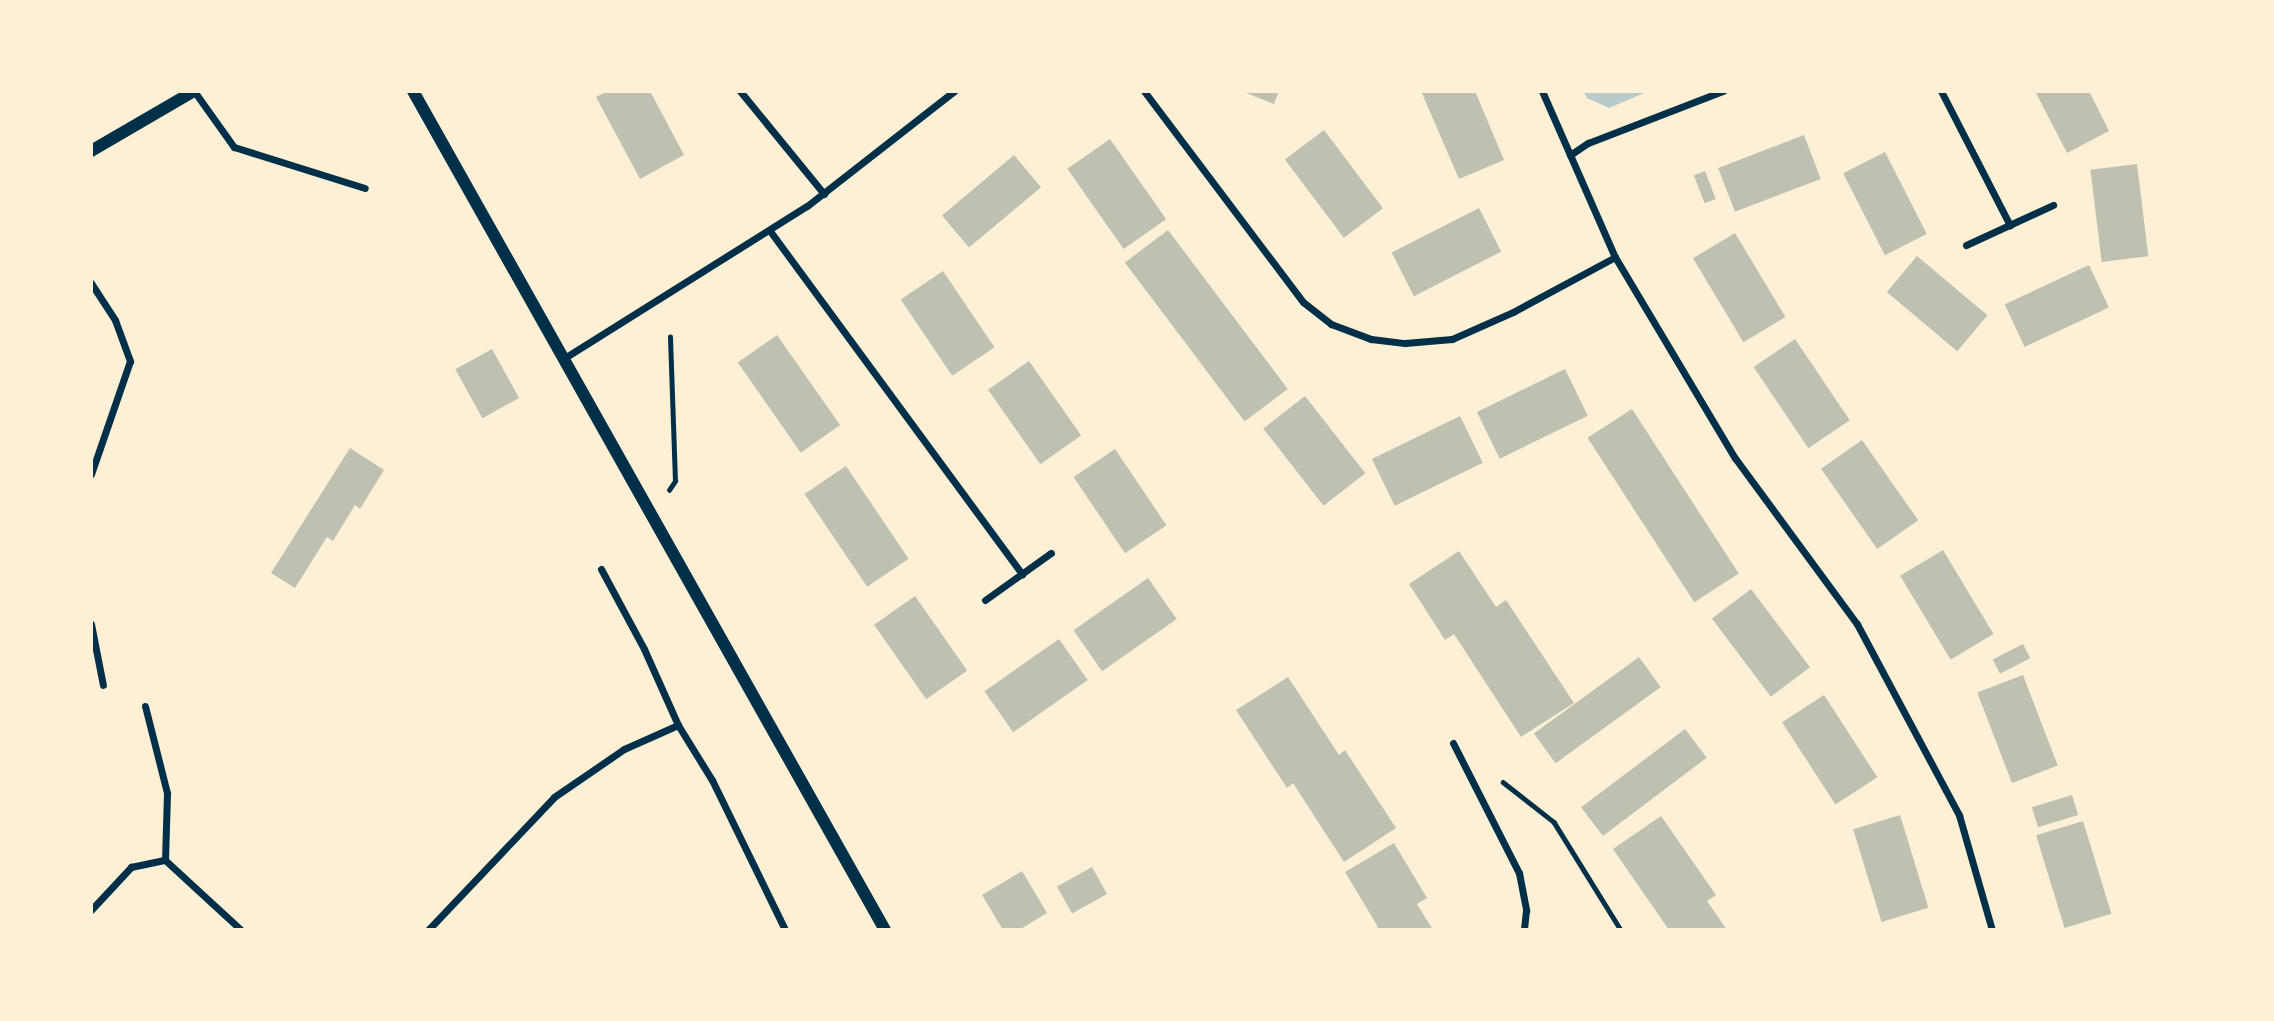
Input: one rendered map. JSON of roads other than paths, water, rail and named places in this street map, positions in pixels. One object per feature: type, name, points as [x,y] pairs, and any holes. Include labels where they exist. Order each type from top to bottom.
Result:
[{"type":"street","points":[[91,151],[194,91],[234,147],[365,188]]},
{"type":"street","points":[[414,91],[566,357],[885,930]]},
{"type":"street","points":[[740,91],[824,194]]},
{"type":"street","points":[[566,357],[824,194],[954,91]]},
{"type":"street","points":[[1144,91],[1303,302],[1331,324],[1371,339],[1405,343],[1452,339],[1513,312],[1615,257]]},
{"type":"street","points":[[1542,91],[1615,257],[1735,458],[1857,624],[1959,815],[1992,930]]},
{"type":"street","points":[[1570,155],[1588,143],[1723,91]]},
{"type":"street","points":[[1941,91],[2010,225]]},
{"type":"street","points":[[1966,245],[2053,205]]},
{"type":"street","points":[[770,230],[1022,573]]},
{"type":"street","points":[[91,283],[115,320],[130,361],[91,474]]},
{"type":"street","points":[[985,600],[1051,553]]},
{"type":"street","points":[[601,569],[644,649],[678,725],[712,780],[785,930]]},
{"type":"street","points":[[91,624],[103,685]]},
{"type":"street","points":[[145,706],[167,793],[165,860],[241,930]]},
{"type":"street","points":[[428,930],[554,797],[624,750],[678,725]]},
{"type":"street","points":[[1453,743],[1519,873],[1526,910],[1524,930]]},
{"type":"street","points":[[91,910],[131,867],[165,860]]}]
